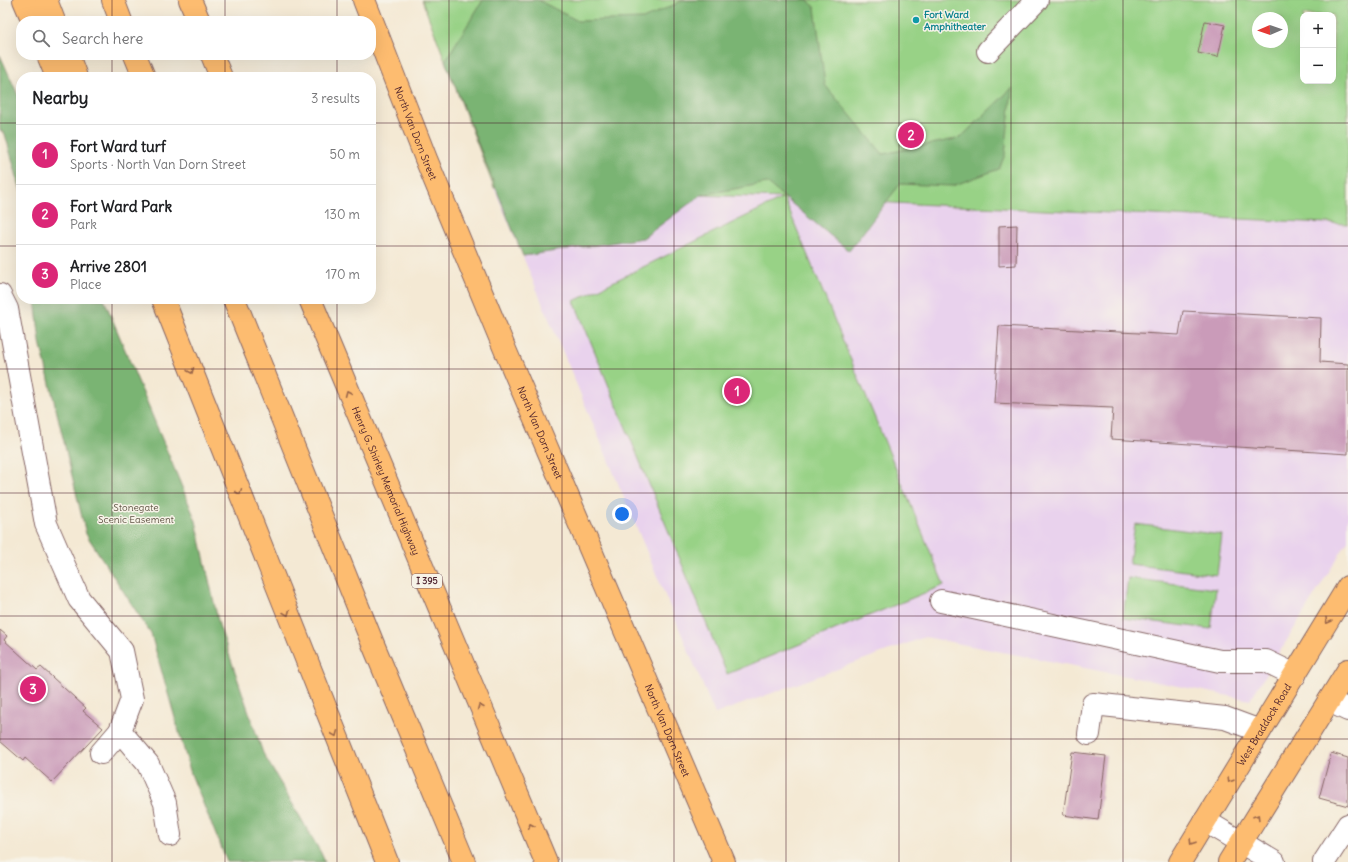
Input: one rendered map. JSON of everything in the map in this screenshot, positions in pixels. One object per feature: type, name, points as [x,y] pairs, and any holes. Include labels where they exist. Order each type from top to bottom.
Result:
[{"type":"main road","points":[[24,0],[31,16]]},
{"type":"main road","points":[[46,0],[52,16]]},
{"type":"main road","points":[[113,0],[120,16]]},
{"type":"main road","points":[[191,0],[197,16]]},
{"type":"main road","name":"North Van Dorn Street","points":[[364,0],[370,16]]},
{"type":"main road","name":"North Van Dorn Street","points":[[376,31],[429,166],[509,359],[724,862]]},
{"type":"main road","points":[[50,60],[55,72]]},
{"type":"main road","points":[[70,60],[74,72]]},
{"type":"main road","points":[[137,60],[142,72]]},
{"type":"main road","points":[[214,60],[219,72]]},
{"type":"main road","points":[[163,304],[177,335],[387,862]]},
{"type":"main road","points":[[236,304],[373,644],[464,862]]},
{"type":"main road","name":"Henry G. Shirley Memorial Highway","points":[[312,304],[546,862]]},
{"type":"main road","name":"West Braddock Road","points":[[1180,862],[1348,587]]},
{"type":"main road","points":[[1229,862],[1348,670]]},
{"type":"street","points":[[988,51],[1038,0]]},
{"type":"street","points":[[0,295],[7,309],[46,524],[79,599],[122,651],[132,699],[120,731],[101,752]]},
{"type":"street","points":[[941,601],[1220,660],[1266,661],[1295,675]]},
{"type":"street","points":[[1328,701],[1348,710]]},
{"type":"street","points":[[1089,734],[1093,704],[1225,718],[1260,731]]},
{"type":"street","points":[[120,731],[148,764],[165,803],[170,835]]},
{"type":"street","points":[[1205,821],[1274,862]]},
{"type":"street","points":[[1324,862],[1348,825]]},
{"type":"shaded area","points":[[494,188],[784,198],[1348,224],[1348,541],[1250,700],[925,637],[715,714]]},
{"type":"green space","points":[[422,0],[1348,0],[1348,224],[784,198],[944,585],[727,674],[574,301],[783,198],[494,188]]},
{"type":"green space","points":[[483,0],[538,0],[578,21],[643,19],[684,0],[808,0],[815,8],[825,85],[883,154],[960,138],[1012,88],[1005,155],[999,169],[952,186],[900,184],[849,251],[767,183],[701,195],[643,238],[523,256],[445,61]]},
{"type":"green space","points":[[0,55],[16,91],[16,173],[5,134],[0,130]]},
{"type":"green space","name":"Stonegate Scenic Easement","points":[[36,304],[106,304],[196,521],[219,625],[263,753],[325,862],[227,862],[191,774],[151,634],[86,534],[40,342]]},
{"type":"green space","points":[[1135,524],[1222,535],[1217,575],[1129,564]]},
{"type":"green space","points":[[1128,578],[1216,589],[1211,629],[1123,618]]},
{"type":"building","points":[[1205,21],[1225,25],[1218,57],[1198,53]]},
{"type":"building","points":[[1017,225],[1016,265],[999,266],[999,226]]},
{"type":"building","points":[[1183,311],[1321,318],[1320,362],[1348,364],[1348,454],[1111,439],[1113,408],[994,403],[999,326],[1179,335]]},
{"type":"building","points":[[0,630],[7,636],[4,640],[37,670],[41,667],[86,708],[83,711],[103,728],[52,782],[25,758],[23,761],[0,741]]},
{"type":"building","points":[[1072,752],[1106,756],[1098,820],[1063,815]]},
{"type":"building","points":[[1331,753],[1348,758],[1348,806],[1319,798]]},
{"type":"place","name":"Fort Ward Amphitheater","points":[[916,20]]},
{"type":"place","name":"Fort Ward Park","points":[[911,135]]},
{"type":"place","name":"Fort Ward turf","points":[[737,391]]},
{"type":"place","name":"Arrive 2801","points":[[33,689]]}]
